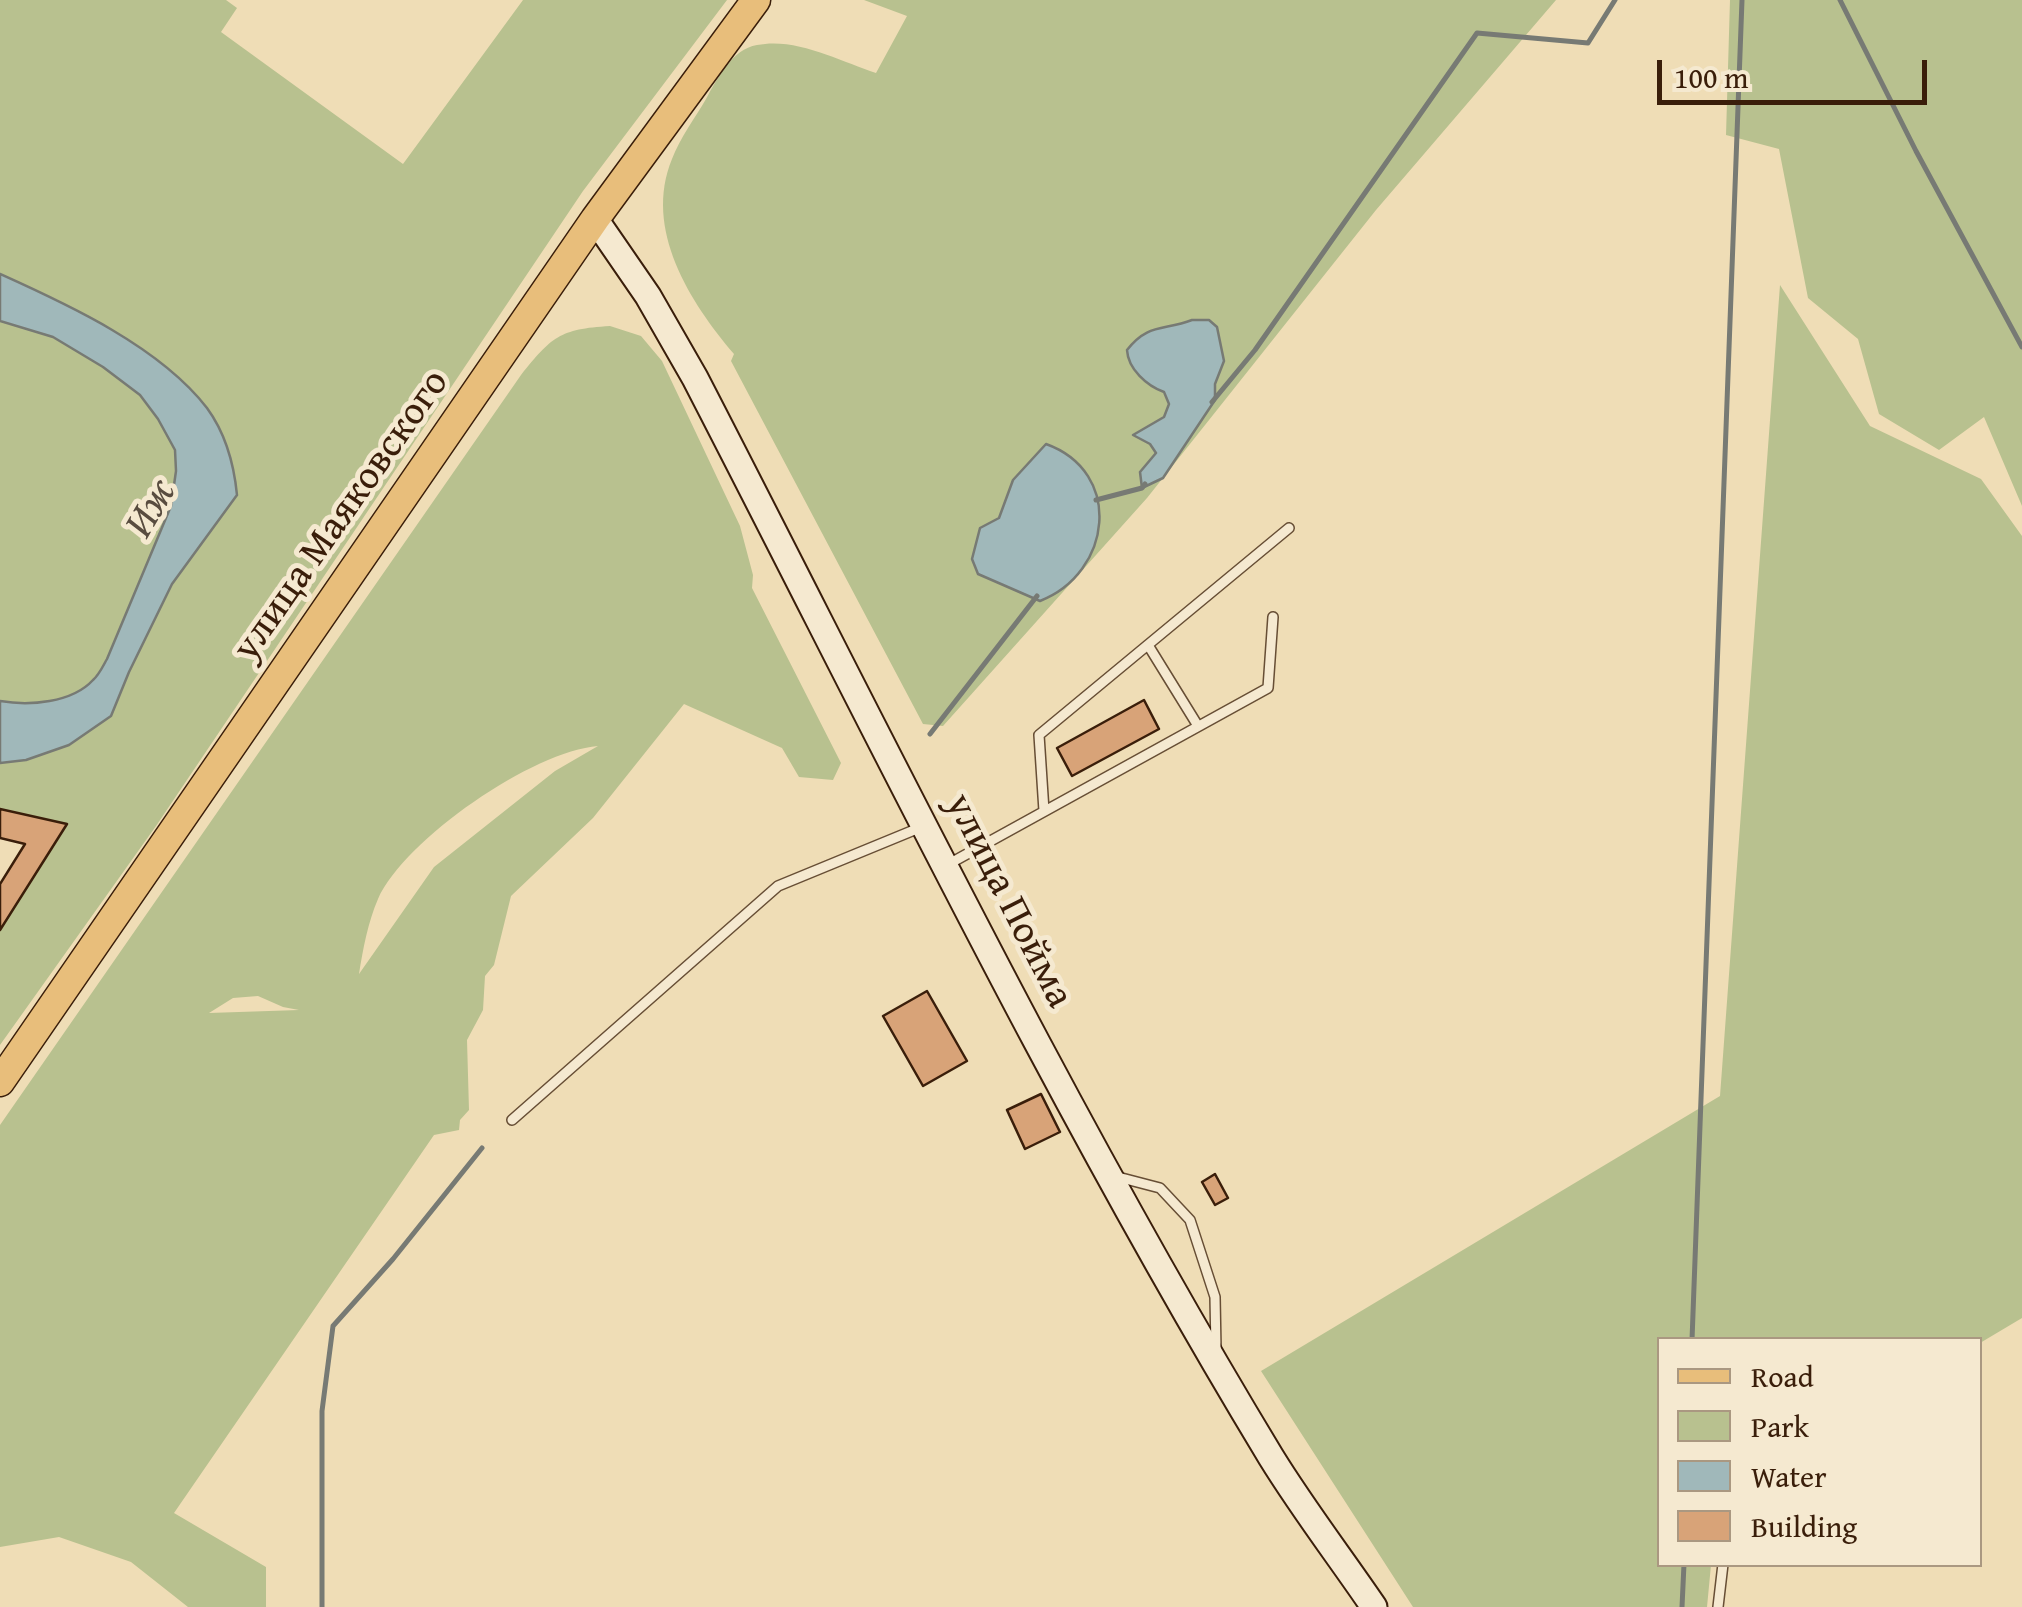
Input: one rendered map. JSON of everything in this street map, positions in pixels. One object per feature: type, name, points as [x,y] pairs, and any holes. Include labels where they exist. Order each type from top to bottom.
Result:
[{"type":"main road","name":"улица Маяковского","points":[[0,1082],[595,219],[756,0]]},
{"type":"main road","name":"улица Пойма","points":[[595,219],[648,296],[695,378],[1111,1176],[1273,1460],[1374,1607]]},
{"type":"lane","points":[[1044,811],[1039,736],[1288,528]]},
{"type":"lane","points":[[947,864],[1268,688],[1273,617]]},
{"type":"lane","points":[[1148,645],[1198,726]]},
{"type":"lane","points":[[512,1120],[778,886],[926,825]]},
{"type":"lane","points":[[1111,1176],[1160,1188],[1190,1220],[1215,1297],[1217,1362]]},
{"type":"lane","points":[[1718,1607],[1722,1567]]},
{"type":"green space","points":[[0,0],[226,0],[237,8],[221,32],[403,164],[523,0],[727,0],[583,191],[156,826],[0,1045],[0,930],[66,825],[0,809],[0,763],[26,760],[111,716],[128,672],[172,584],[237,495],[183,382],[141,350],[58,300],[0,274]]},
{"type":"green space","points":[[864,0],[1556,0],[1376,210],[1147,498],[943,726],[923,724],[731,361],[734,354],[687,288],[667,238],[663,212],[665,185],[675,151],[720,74],[740,52],[757,45],[787,44],[876,73],[907,16]]},
{"type":"green space","points":[[1730,0],[2022,0],[2022,506],[1984,417],[1939,450],[1879,414],[1858,339],[1808,298],[1779,149],[1726,135]]},
{"type":"green space","points":[[1780,285],[1870,426],[1981,479],[2022,536],[2022,1318],[1982,1342],[1982,1337],[1657,1337],[1657,1567],[1711,1567],[1707,1607],[1413,1607],[1261,1371],[1720,1096]]},
{"type":"green space","points":[[0,321],[53,337],[103,367],[140,395],[175,450],[171,506],[107,659],[85,688],[37,703],[0,701]]},
{"type":"green space","points":[[610,326],[641,336],[662,361],[740,526],[753,575],[752,588],[841,763],[833,780],[799,777],[782,748],[684,704],[593,818],[511,896],[494,965],[485,976],[483,1010],[467,1040],[469,1110],[460,1120],[459,1130],[434,1135],[174,1513],[266,1567],[266,1607],[188,1607],[131,1562],[59,1537],[0,1547],[0,1125],[521,375],[558,337]],"holes":[[[598,746],[555,771],[434,867],[359,974],[378,899],[415,850],[507,781],[571,752]],[[258,996],[299,1010],[209,1013],[233,998]]]},
{"type":"water","name":"Иж","points":[[0,274],[112,330],[187,386],[219,428],[231,461],[237,495],[172,584],[111,716],[69,745],[26,760],[0,763],[0,701],[37,703],[62,698],[84,688],[101,670],[171,506],[176,471],[175,450],[140,395],[53,337],[0,321]]},
{"type":"water","points":[[1192,320],[1209,320],[1217,327],[1224,361],[1215,384],[1215,400],[1163,478],[1142,488],[1140,472],[1156,453],[1150,444],[1133,435],[1164,417],[1169,404],[1164,392],[1151,386],[1135,370],[1127,350],[1142,335]]},
{"type":"water","points":[[1046,444],[1071,458],[1088,476],[1097,499],[1099,522],[1094,546],[1082,569],[1064,587],[1040,601],[978,574],[972,559],[980,528],[999,518],[1013,480]]},
{"type":"building","points":[[1144,700],[1159,729],[1072,776],[1057,748]]},
{"type":"building","points":[[0,809],[67,824],[0,930],[0,884],[25,844],[0,838]]},
{"type":"building","points":[[927,991],[967,1061],[923,1086],[883,1016]]},
{"type":"building","points":[[1041,1094],[1060,1132],[1025,1149],[1007,1110]]},
{"type":"building","points":[[1215,1174],[1228,1198],[1215,1205],[1202,1182]]},
{"type":"waterway","points":[[1212,402],[1255,350],[1477,33],[1588,43],[1615,0]]},
{"type":"waterway","points":[[1692,1337],[1742,0]]},
{"type":"waterway","points":[[1840,0],[2022,347]]},
{"type":"waterway","points":[[1096,500],[1145,484]]},
{"type":"waterway","points":[[930,734],[1037,596]]},
{"type":"waterway","points":[[322,1607],[322,1411],[333,1326],[393,1259],[482,1148]]},
{"type":"waterway","points":[[1682,1607],[1684,1567]]}]
